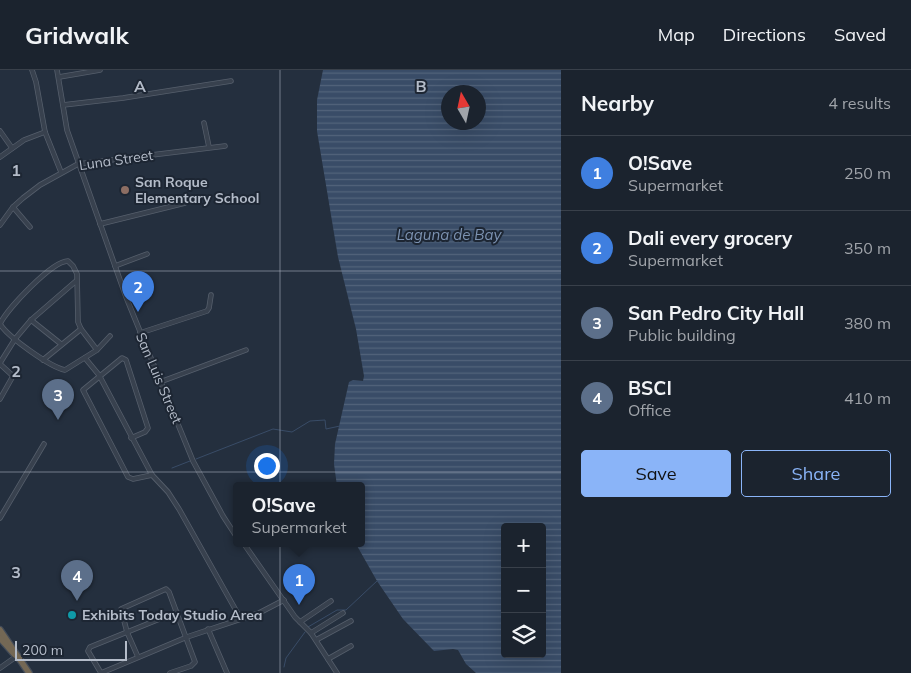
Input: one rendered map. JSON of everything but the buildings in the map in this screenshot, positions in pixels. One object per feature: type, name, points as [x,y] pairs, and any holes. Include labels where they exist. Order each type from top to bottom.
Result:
[{"type":"highway","points":[[0,630],[29,673]]},
{"type":"highway","points":[[0,638],[17,656]]},
{"type":"street","points":[[32,70],[46,132],[62,172]]},
{"type":"street","name":"San Luis Street","points":[[57,70],[68,130],[78,164],[140,332],[193,461],[233,531]]},
{"type":"street","points":[[59,77],[100,70]]},
{"type":"street","points":[[63,105],[123,98],[231,81]]},
{"type":"street","points":[[204,123],[209,147]]},
{"type":"street","points":[[0,130],[12,148]]},
{"type":"street","points":[[0,157],[24,140],[46,132]]},
{"type":"street","name":"Luna Street","points":[[0,225],[14,206],[40,184],[78,164],[225,146]]},
{"type":"street","points":[[100,224],[185,202]]},
{"type":"street","points":[[14,206],[30,227]]},
{"type":"street","points":[[115,266],[147,254]]},
{"type":"street","points":[[97,350],[80,329],[78,322],[77,274],[68,261],[64,261],[26,291],[0,324],[15,339],[43,360],[65,370],[97,350],[110,336]]},
{"type":"street","points":[[0,399],[13,376],[12,373],[0,364],[15,339],[31,320],[77,281]]},
{"type":"street","points":[[140,332],[207,311],[211,295]]},
{"type":"street","points":[[31,320],[61,344]]},
{"type":"street","points":[[43,360],[80,329]]},
{"type":"street","points":[[160,382],[246,350]]},
{"type":"street","points":[[85,358],[99,375],[152,475],[168,492],[179,509],[238,614],[238,619]]},
{"type":"street","points":[[131,438],[145,432],[148,428],[126,360],[120,358],[83,390],[127,475],[133,479],[152,475]]},
{"type":"street","points":[[0,518],[44,444]]},
{"type":"street","points":[[246,547],[300,622],[311,633],[337,673]]},
{"type":"street","points":[[138,658],[127,632],[121,608],[166,589],[169,592],[187,637],[194,664],[170,673]]},
{"type":"street","points":[[177,612],[88,648],[88,652],[101,673],[208,629],[259,613],[284,600]]},
{"type":"street","points":[[300,622],[331,602]]},
{"type":"street","points":[[311,633],[343,614]]},
{"type":"street","points":[[316,640],[351,621]]},
{"type":"street","points":[[208,629],[227,673]]},
{"type":"street","points":[[328,659],[350,646]]},
{"type":"street","points":[[0,668],[17,656]]},
{"type":"water","name":"Laguna de Bay","points":[[323,70],[561,70],[561,673],[476,673],[466,664],[458,650],[434,651],[403,619],[377,581],[358,547],[365,547],[365,482],[336,482],[334,464],[335,444],[349,382],[353,380],[363,381],[364,376],[356,329],[338,257],[317,131],[317,100]]},
{"type":"waterway","points":[[196,459],[273,429],[292,432],[310,421],[325,420],[326,429],[340,426]]},
{"type":"waterway","points":[[172,468],[190,461]]},
{"type":"waterway","points":[[308,627],[337,610],[346,610],[377,581]]},
{"type":"waterway","points":[[284,667],[286,658],[305,632]]},
{"type":"place","name":"San Roque Elementary School","points":[[125,190]]},
{"type":"place","name":"Dali every grocery","points":[[138,312]]},
{"type":"place","name":"San Pedro City Hall","points":[[58,420]]},
{"type":"place","name":"BSCI","points":[[77,601]]},
{"type":"place","name":"O!Save","points":[[299,605]]},
{"type":"place","name":"Exhibits Today Studio Area","points":[[72,615]]}]
